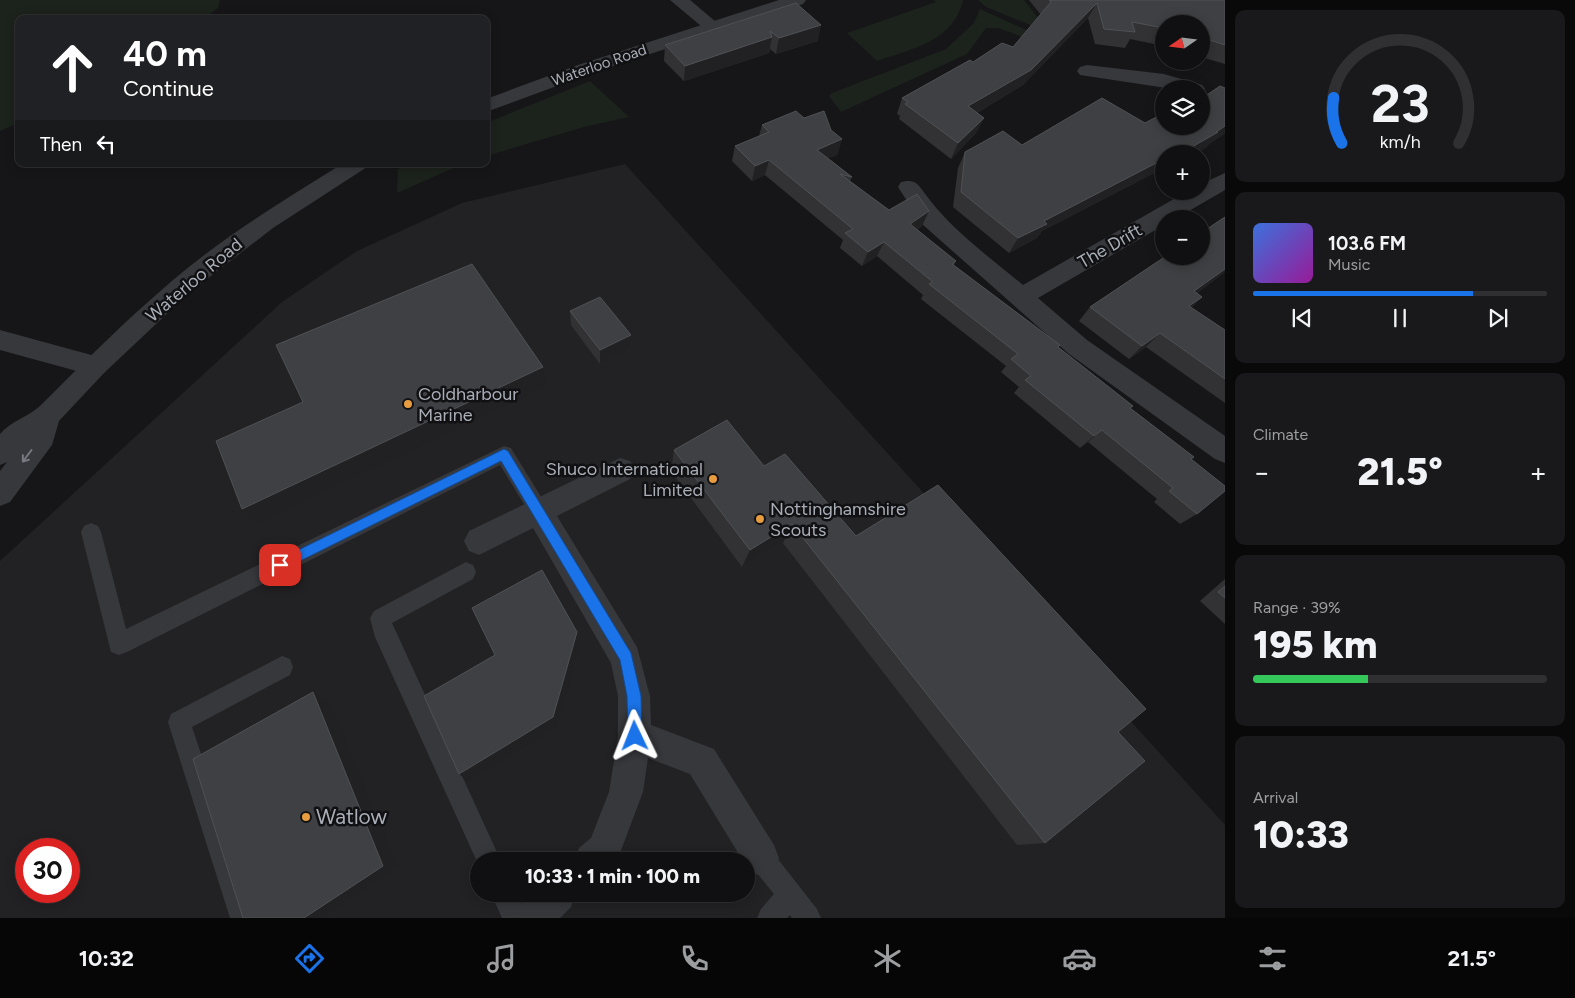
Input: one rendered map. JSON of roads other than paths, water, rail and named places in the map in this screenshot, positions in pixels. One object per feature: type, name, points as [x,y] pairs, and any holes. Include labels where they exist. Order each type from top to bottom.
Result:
[{"type":"street","points":[[679,0],[713,27]]},
{"type":"street","name":"Waterloo Road","points":[[490,105],[585,69],[797,0]]},
{"type":"street","points":[[1087,70],[1164,80]]},
{"type":"street","name":"Waterloo Road","points":[[0,452],[18,432],[47,416],[94,366],[182,286],[250,234],[352,167]]},
{"type":"street","name":"The Drift","points":[[1021,297],[1225,180]]},
{"type":"street","points":[[909,187],[930,218],[1078,347],[1225,451]]},
{"type":"street","points":[[0,340],[94,366]]},
{"type":"street","name":"Waterloo Road","points":[[0,493],[42,437],[47,416]]},
{"type":"street","points":[[479,541],[620,470]]},
{"type":"street","points":[[539,511],[626,658],[634,696],[635,736],[626,792],[602,852]]},
{"type":"street","points":[[635,736],[702,761],[761,858]]},
{"type":"street","points":[[533,918],[550,902]]},
{"type":"lane","points":[[91,532],[119,644],[504,454],[539,511]]},
{"type":"lane","points":[[466,572],[380,618],[383,630],[485,852]]},
{"type":"lane","points":[[243,918],[179,722],[282,667]]},
{"type":"lane","points":[[761,858],[808,918]]},
{"type":"lane","points":[[770,918],[790,896]]},
{"type":"lane","points":[[508,902],[515,918]]},
{"type":"place","name":"Coldharbour Marine","points":[[408,404]]},
{"type":"place","name":"Shuco International Limited","points":[[713,479]]},
{"type":"place","name":"Nottinghamshire Scouts","points":[[760,519]]},
{"type":"place","name":"Watlow","points":[[306,817]]}]
